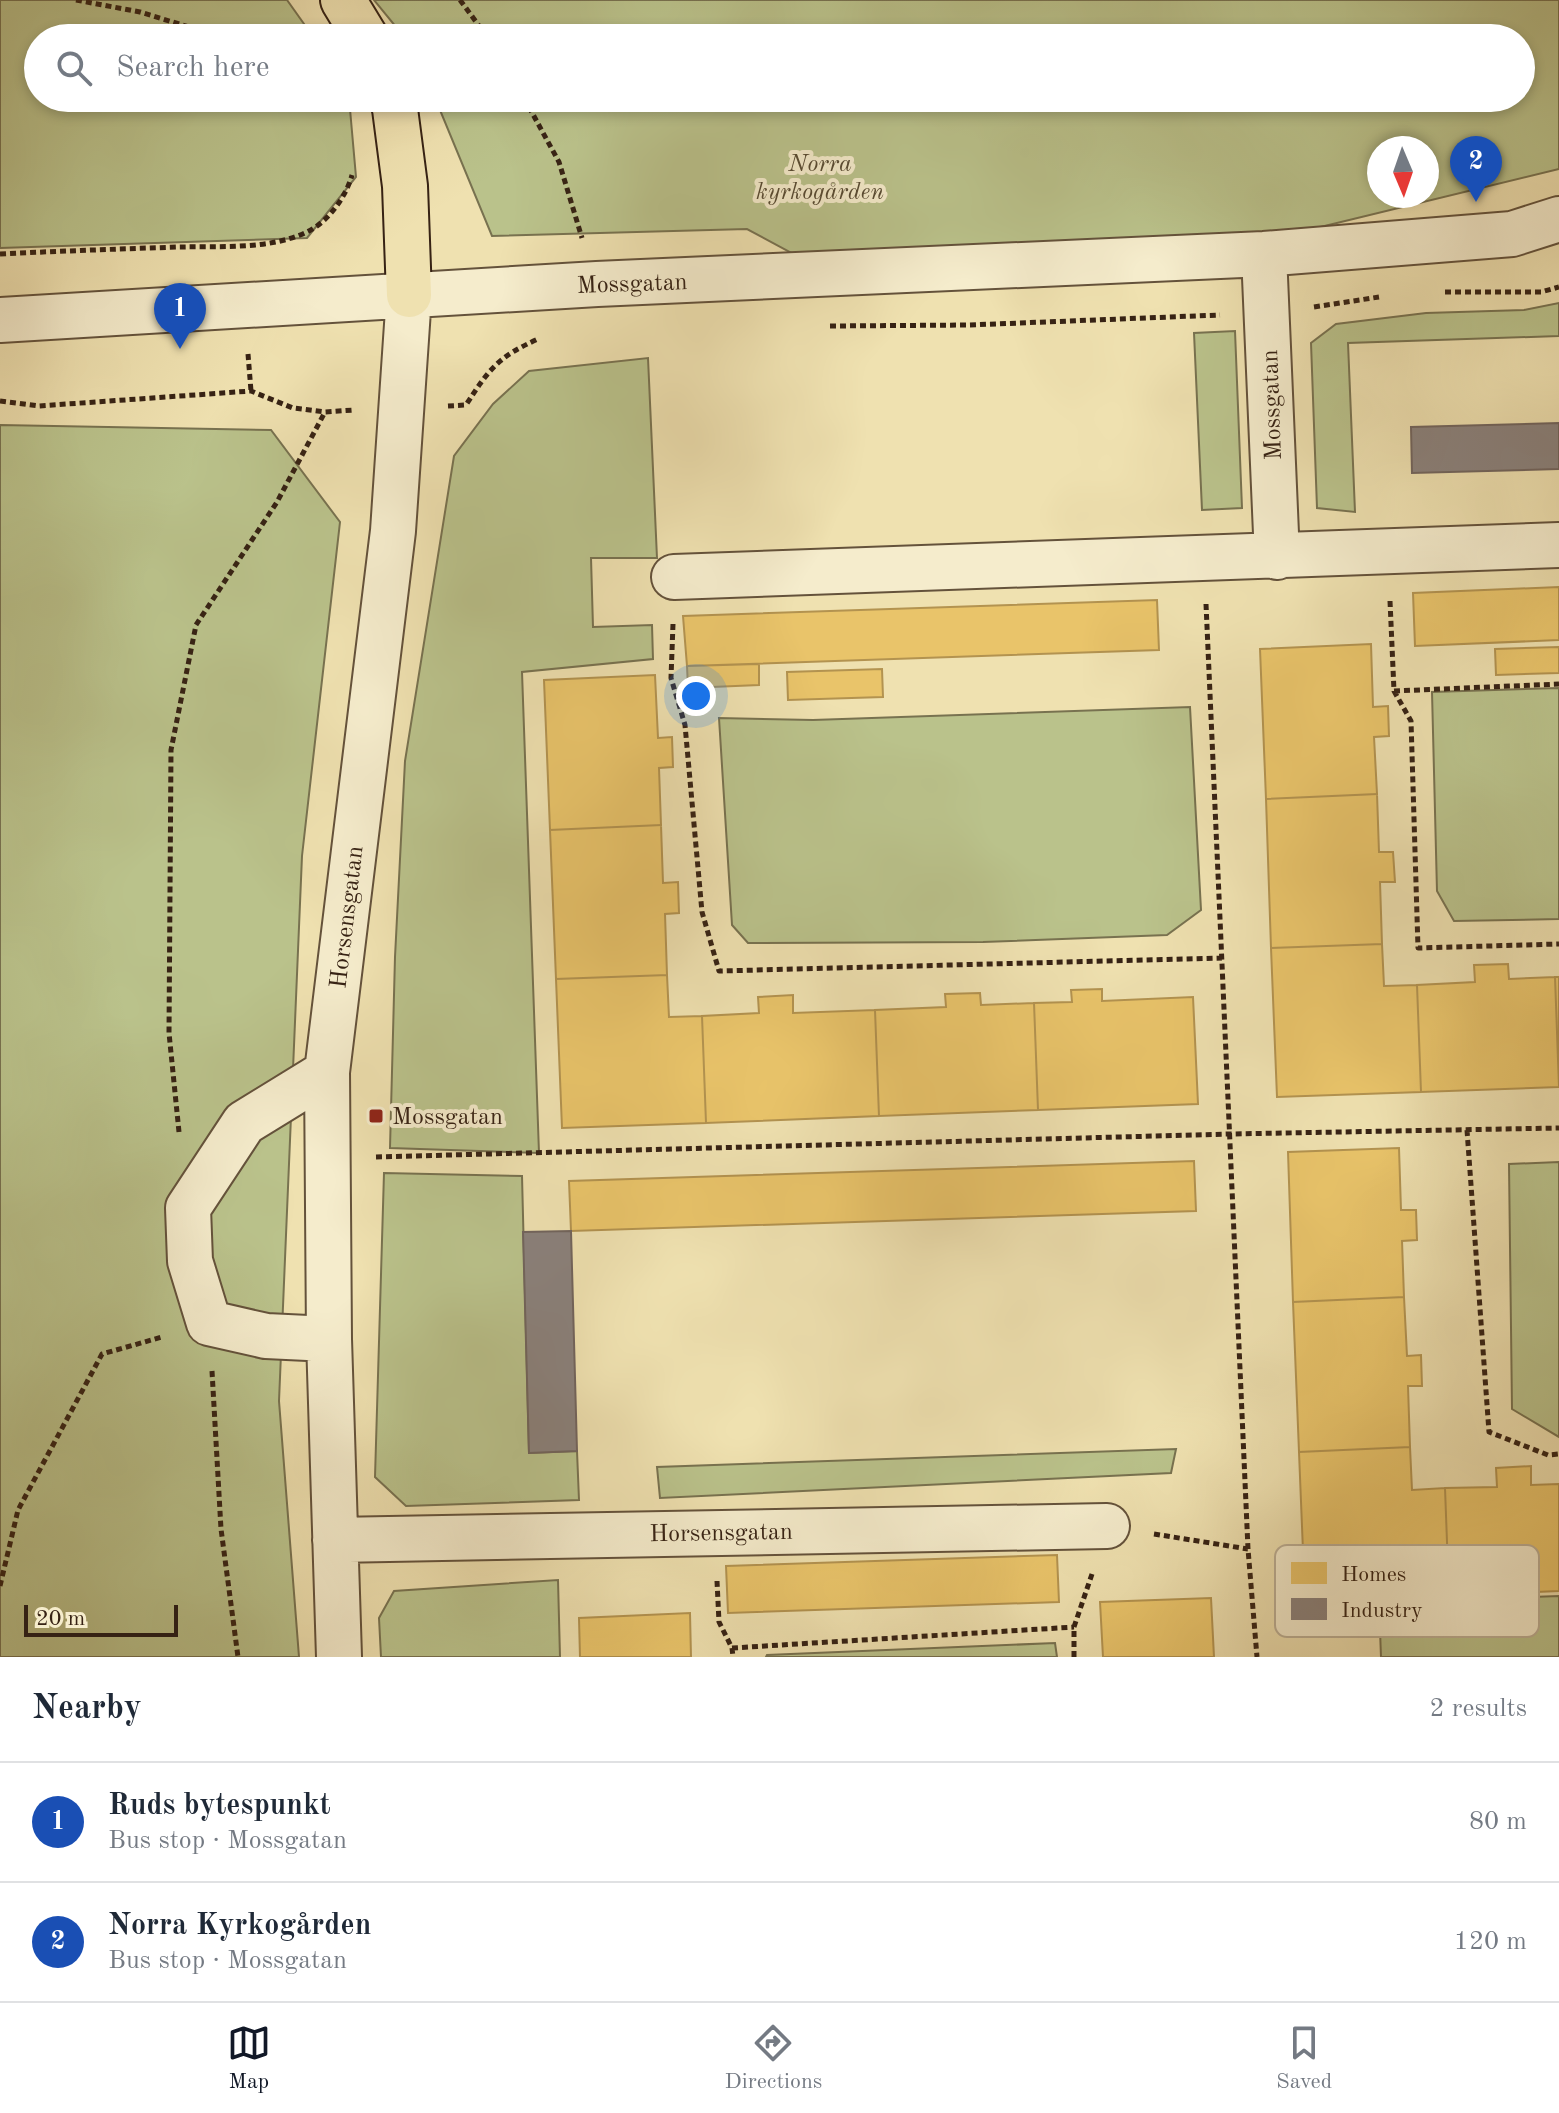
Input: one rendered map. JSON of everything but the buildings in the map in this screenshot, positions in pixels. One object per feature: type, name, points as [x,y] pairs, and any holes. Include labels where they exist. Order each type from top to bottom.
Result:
[{"type":"main road","points":[[343,0],[358,24]]},
{"type":"main road","points":[[395,112],[405,186],[409,295]]},
{"type":"street","name":"Mossgatan","points":[[0,320],[597,284],[1264,254],[1512,234],[1559,219]]},
{"type":"street","name":"Mossgatan","points":[[1264,254],[1277,557]]},
{"type":"street","name":"Horsensgatan","points":[[339,1657],[329,1339],[327,1072],[393,531],[409,295]]},
{"type":"street","points":[[674,577],[1559,545]]},
{"type":"street","points":[[327,1072],[244,1123],[188,1208],[190,1261],[209,1323],[266,1336],[329,1339]]},
{"type":"street","name":"Horsensgatan","points":[[335,1540],[1107,1526]]},
{"type":"path","points":[[76,0],[140,12],[179,24]]},
{"type":"path","points":[[460,0],[478,24]]},
{"type":"path","points":[[532,112],[559,162],[597,284]]},
{"type":"path","points":[[0,254],[240,245],[286,239],[310,231],[332,211],[348,187],[355,163]]},
{"type":"path","points":[[1432,292],[1541,292],[1559,287]]},
{"type":"path","points":[[828,326],[970,325],[1268,314],[1387,296]]},
{"type":"path","points":[[0,401],[39,406],[251,391],[293,408],[325,412],[466,405],[492,366],[511,351],[543,336]]},
{"type":"path","points":[[188,1208],[169,1033],[171,750],[196,625],[277,502],[325,412]]},
{"type":"path","points":[[1388,552],[1394,691],[1411,721],[1418,948],[1559,944]]},
{"type":"path","points":[[1204,559],[1248,1549],[1257,1657]]},
{"type":"path","points":[[674,577],[671,678],[685,725],[702,912],[719,971],[1222,958]]},
{"type":"path","points":[[1394,691],[1559,684]]},
{"type":"path","points":[[328,1158],[1559,1128]]},
{"type":"path","points":[[1467,1130],[1489,1432],[1548,1455],[1559,1454]]},
{"type":"path","points":[[0,1586],[18,1510],[102,1354],[209,1323],[221,1529],[238,1657]]},
{"type":"path","points":[[1074,1657],[1074,1627],[1107,1526],[1248,1549]]},
{"type":"path","points":[[716,1532],[719,1622],[732,1648],[733,1657]]},
{"type":"path","points":[[732,1648],[1074,1627]]},
{"type":"green space","points":[[0,0],[287,0],[304,24],[24,24],[24,112],[350,112],[356,177],[307,238],[0,248]]},
{"type":"green space","name":"Norra kyrkogården","points":[[374,0],[1559,0],[1559,169],[1439,198],[1439,136],[1367,136],[1367,208],[1399,208],[1304,231],[799,257],[747,229],[492,236],[441,112],[1535,112],[1535,24],[394,24]]},
{"type":"green space","points":[[1559,303],[1559,336],[1348,343],[1355,512],[1317,508],[1311,343],[1336,324],[1426,313],[1524,310]]},
{"type":"green space","points":[[1235,331],[1242,508],[1202,510],[1194,333]]},
{"type":"green space","points":[[648,358],[657,558],[591,558],[593,627],[652,625],[653,659],[522,672],[539,1153],[390,1148],[395,957],[405,761],[454,456],[493,404],[529,371]]},
{"type":"green space","points":[[0,425],[271,430],[340,522],[302,856],[279,1401],[299,1657],[0,1657]]},
{"type":"green space","points":[[1559,688],[1559,919],[1454,921],[1437,891],[1432,692]]},
{"type":"green space","points":[[1190,707],[1201,910],[1167,935],[983,942],[748,943],[732,925],[719,718],[813,720]]},
{"type":"green space","points":[[1559,1162],[1559,1437],[1512,1409],[1509,1164]]},
{"type":"green space","points":[[384,1173],[522,1176],[529,1453],[577,1451],[579,1500],[406,1506],[375,1477]]},
{"type":"green space","points":[[1176,1449],[1171,1473],[660,1498],[657,1467]]},
{"type":"green space","points":[[558,1580],[560,1657],[381,1657],[379,1618],[394,1591]]},
{"type":"green space","points":[[1559,1596],[1559,1657],[1381,1657],[1380,1637],[1539,1637],[1539,1597]]},
{"type":"green space","points":[[1055,1643],[1057,1657],[766,1657],[767,1655]]},
{"type":"place","name":"Norra Kyrkogården","points":[[1476,202]]},
{"type":"place","name":"Ruds bytespunkt","points":[[180,349]]},
{"type":"place","name":"Mossgatan","points":[[376,1116]]}]
